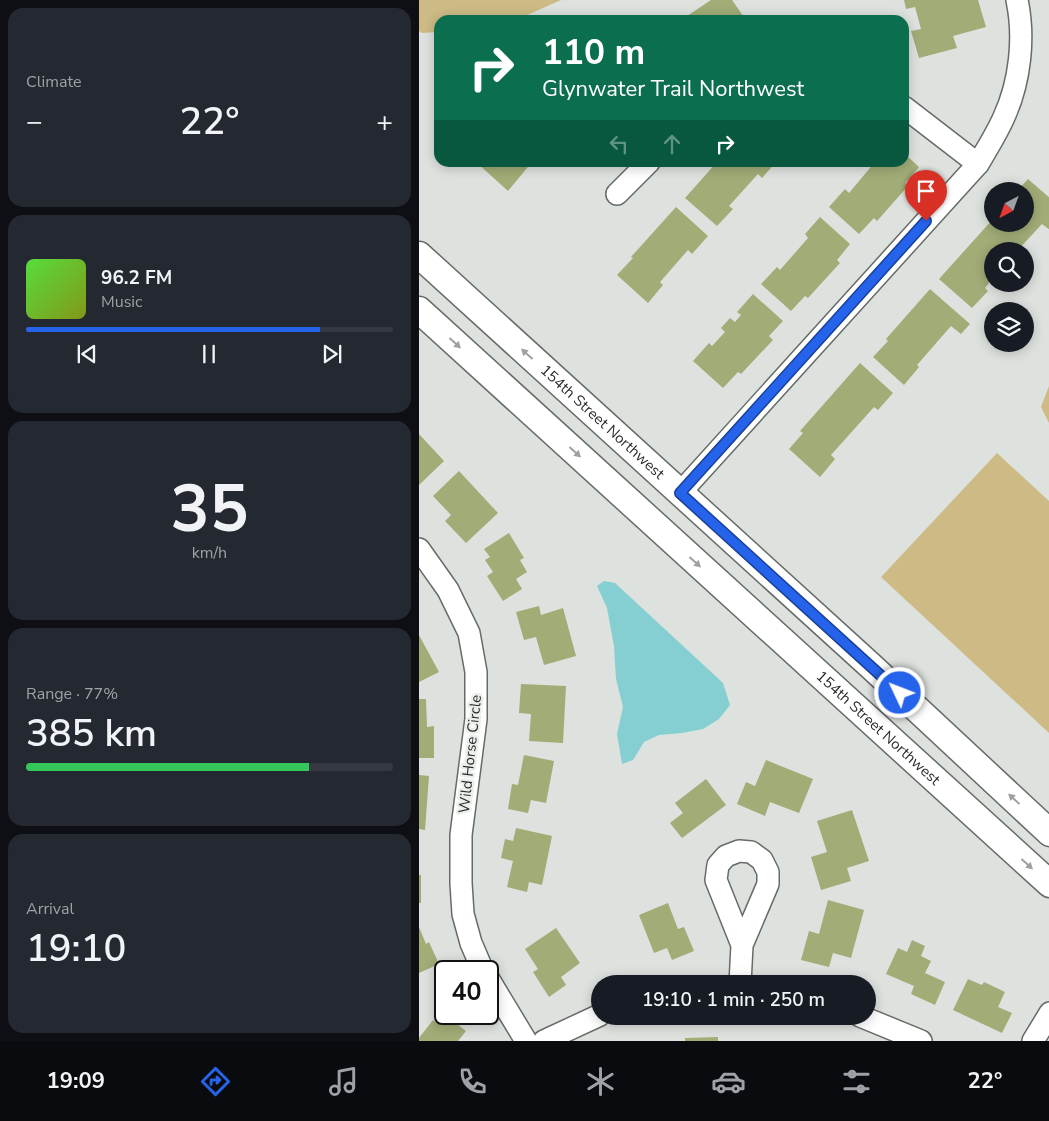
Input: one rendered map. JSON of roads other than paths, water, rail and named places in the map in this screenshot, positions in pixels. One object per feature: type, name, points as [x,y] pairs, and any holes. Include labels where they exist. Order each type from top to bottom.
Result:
[{"type":"street","points":[[680,493],[978,164],[1004,117],[1019,66],[1020,34],[1017,0]]},
{"type":"street","points":[[909,111],[978,164]]},
{"type":"street","points":[[617,194],[644,167]]},
{"type":"street","name":"154th Street Northwest","points":[[419,255],[873,668],[1049,833]]},
{"type":"street","name":"154th Street Northwest","points":[[419,310],[1049,884]]},
{"type":"street","name":"Wild Horse Circle","points":[[419,548],[448,590],[469,633],[476,672],[476,719],[461,835],[461,883],[463,914],[471,944],[478,960]]},
{"type":"street","points":[[740,975],[742,945]]},
{"type":"street","points":[[499,996],[526,1041]]},
{"type":"street","points":[[1033,1041],[1049,1013]]},
{"type":"street","points":[[544,1041],[591,1019]]},
{"type":"street","points":[[876,1023],[921,1041]]},
{"type":"water","points":[[604,581],[615,583],[723,683],[730,705],[719,719],[703,729],[659,735],[644,742],[633,760],[622,764],[617,734],[623,707],[616,679],[614,646],[607,608],[597,586]]}]
